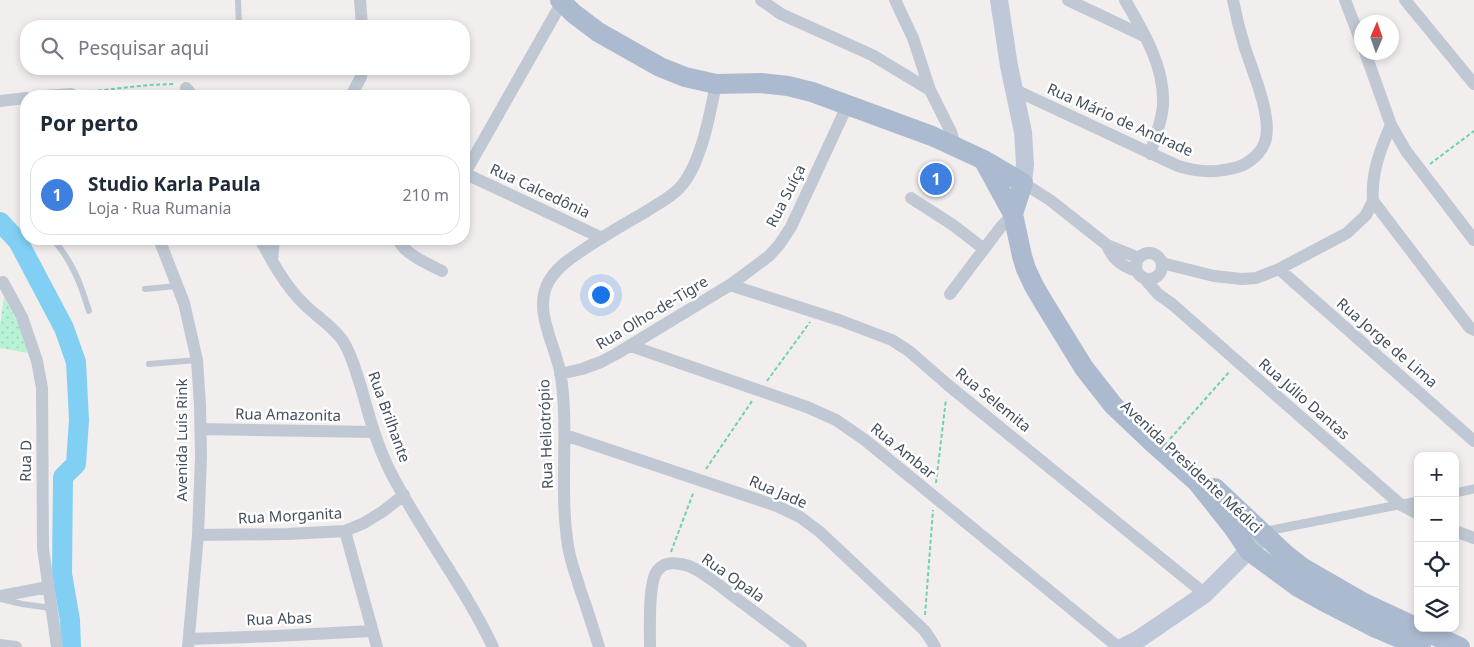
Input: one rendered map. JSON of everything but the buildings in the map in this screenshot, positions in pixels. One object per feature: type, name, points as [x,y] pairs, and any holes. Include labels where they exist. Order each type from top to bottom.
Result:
[{"type":"main road","points":[[999,0],[1025,148],[1023,184],[1013,214]]},
{"type":"main road","points":[[561,1],[598,32],[660,67],[685,77],[716,84],[761,83],[788,86],[812,92],[955,146],[984,160],[1023,184]]},
{"type":"main road","points":[[984,160],[1013,214]]},
{"type":"main road","name":"Avenida Presidente Médici","points":[[1023,184],[1033,248],[1044,283],[1079,346],[1118,401],[1284,553],[1303,568],[1362,602],[1414,626]]},
{"type":"main road","name":"Avenida Presidente Médici","points":[[1013,214],[1022,256],[1034,286],[1084,368],[1131,422],[1197,482],[1249,551],[1298,587],[1376,628],[1421,647]]},
{"type":"main road","points":[[1123,647],[1206,594],[1258,541],[1260,530]]},
{"type":"main road","points":[[1249,551],[1274,561],[1300,580],[1313,584],[1327,583]]},
{"type":"main road","name":"Avenida Presidente Médici","points":[[1427,632],[1460,647]]},
{"type":"street","points":[[360,0],[362,20]]},
{"type":"street","points":[[761,0],[781,14],[872,55],[930,90]]},
{"type":"street","points":[[895,0],[913,38],[930,90],[951,132],[955,146]]},
{"type":"street","points":[[1068,0],[1144,36]]},
{"type":"street","points":[[1125,0],[1159,70],[1163,88],[1163,107],[1150,154]]},
{"type":"street","name":"Rua Mário de Andrade","points":[[1015,90],[1178,166],[1194,171],[1212,172],[1241,166],[1253,159],[1261,150],[1266,138],[1266,125],[1264,107],[1233,0]]},
{"type":"street","points":[[1345,0],[1354,23]]},
{"type":"street","points":[[1405,0],[1474,84]]},
{"type":"street","points":[[470,162],[561,1]]},
{"type":"street","points":[[1368,60],[1391,125],[1406,152],[1474,240]]},
{"type":"street","points":[[354,90],[361,75]]},
{"type":"street","name":"Rua Heliotrópio","points":[[598,647],[568,548],[564,503],[565,435],[560,374],[544,312],[544,290],[559,268],[602,238],[668,198],[683,184],[697,159],[709,118],[716,84]]},
{"type":"street","points":[[0,100],[20,98]]},
{"type":"street","name":"Rua Suíça","points":[[730,285],[769,256],[791,227],[848,104]]},
{"type":"street","points":[[932,136],[937,106]]},
{"type":"street","points":[[1140,269],[1155,278],[1160,269],[1231,278],[1256,278],[1279,270],[1347,233],[1366,215],[1373,201],[1373,175],[1376,162],[1391,125]]},
{"type":"street","name":"Rua Calcedônia","points":[[470,176],[602,238]]},
{"type":"street","name":"Rua Júlio Dantas","points":[[1023,184],[1050,200],[1140,269],[1158,294],[1239,362],[1401,505],[1414,512]]},
{"type":"street","points":[[911,198],[953,225],[984,249]]},
{"type":"street","points":[[1373,201],[1470,328],[1474,330]]},
{"type":"street","points":[[950,294],[1013,214]]},
{"type":"street","name":"Avenida Luis Rink","points":[[161,245],[187,312],[197,360],[201,430],[198,535],[188,643]]},
{"type":"street","name":"Rua Brilhante","points":[[263,245],[289,287],[301,302],[343,341],[353,362],[374,432],[391,472],[471,606],[493,647]]},
{"type":"street","points":[[272,261],[273,245]]},
{"type":"street","points":[[401,245],[414,256],[442,271]]},
{"type":"street","name":"Rua Júlio Dantas","points":[[1140,269],[1142,256],[1150,254],[1158,257],[1160,269],[1172,304]]},
{"type":"street","name":"Rua Jorge de Lima","points":[[1279,270],[1474,441]]},
{"type":"street","points":[[0,296],[1,279]]},
{"type":"street","name":"Rua D","points":[[1,279],[22,317],[37,361],[42,388],[43,548],[57,647]]},
{"type":"street","name":"Rua Olho-de-Tigre","points":[[560,374],[601,362],[631,346],[730,285]]},
{"type":"street","name":"Rua Selemita","points":[[730,285],[839,320],[892,340],[909,351],[948,385],[1206,594]]},
{"type":"street","name":"Rua Ambar","points":[[631,346],[799,404],[836,420],[865,440],[1118,647]]},
{"type":"street","name":"Rua Amazonita","points":[[201,430],[374,432]]},
{"type":"street","name":"Rua Jade","points":[[565,435],[777,506],[800,517],[820,532],[924,630],[934,647]]},
{"type":"street","points":[[1459,492],[1474,489]]},
{"type":"street","name":"Rua Morganita","points":[[198,535],[345,531],[364,523],[404,495]]},
{"type":"street","points":[[1260,530],[1414,502]]},
{"type":"street","points":[[345,531],[377,647]]},
{"type":"street","points":[[1459,532],[1474,538]]},
{"type":"street","points":[[650,647],[652,583],[657,570],[666,564]]},
{"type":"street","name":"Rua Opala","points":[[666,564],[680,564],[700,572],[801,647]]},
{"type":"street","points":[[0,597],[48,587]]},
{"type":"street","name":"Rua Abas","points":[[188,643],[276,642],[372,631]]},
{"type":"street","points":[[0,645],[16,647]]},
{"type":"lane","points":[[238,0],[239,20]]},
{"type":"lane","points":[[57,245],[71,263],[78,277],[89,311]]},
{"type":"lane","points":[[144,289],[178,286]]},
{"type":"lane","points":[[149,364],[197,360]]},
{"type":"lane","points":[[0,597],[22,604],[51,608]]},
{"type":"path","points":[[113,90],[171,83],[180,84],[188,90]]},
{"type":"path","points":[[1420,172],[1474,131]]},
{"type":"path","points":[[1166,444],[1239,362]]},
{"type":"path","points":[[924,630],[934,498],[948,385]]},
{"type":"path","points":[[666,564],[699,479]]},
{"type":"green space","points":[[4,297],[19,325],[28,353],[0,348],[0,326]]},
{"type":"waterway","points":[[0,222],[20,245]]},
{"type":"waterway","points":[[20,245],[64,328],[76,362],[79,420],[76,464],[63,477],[62,574],[70,620],[71,647]]},
{"type":"place","name":"Studio Karla Paula","points":[[936,179]]}]
